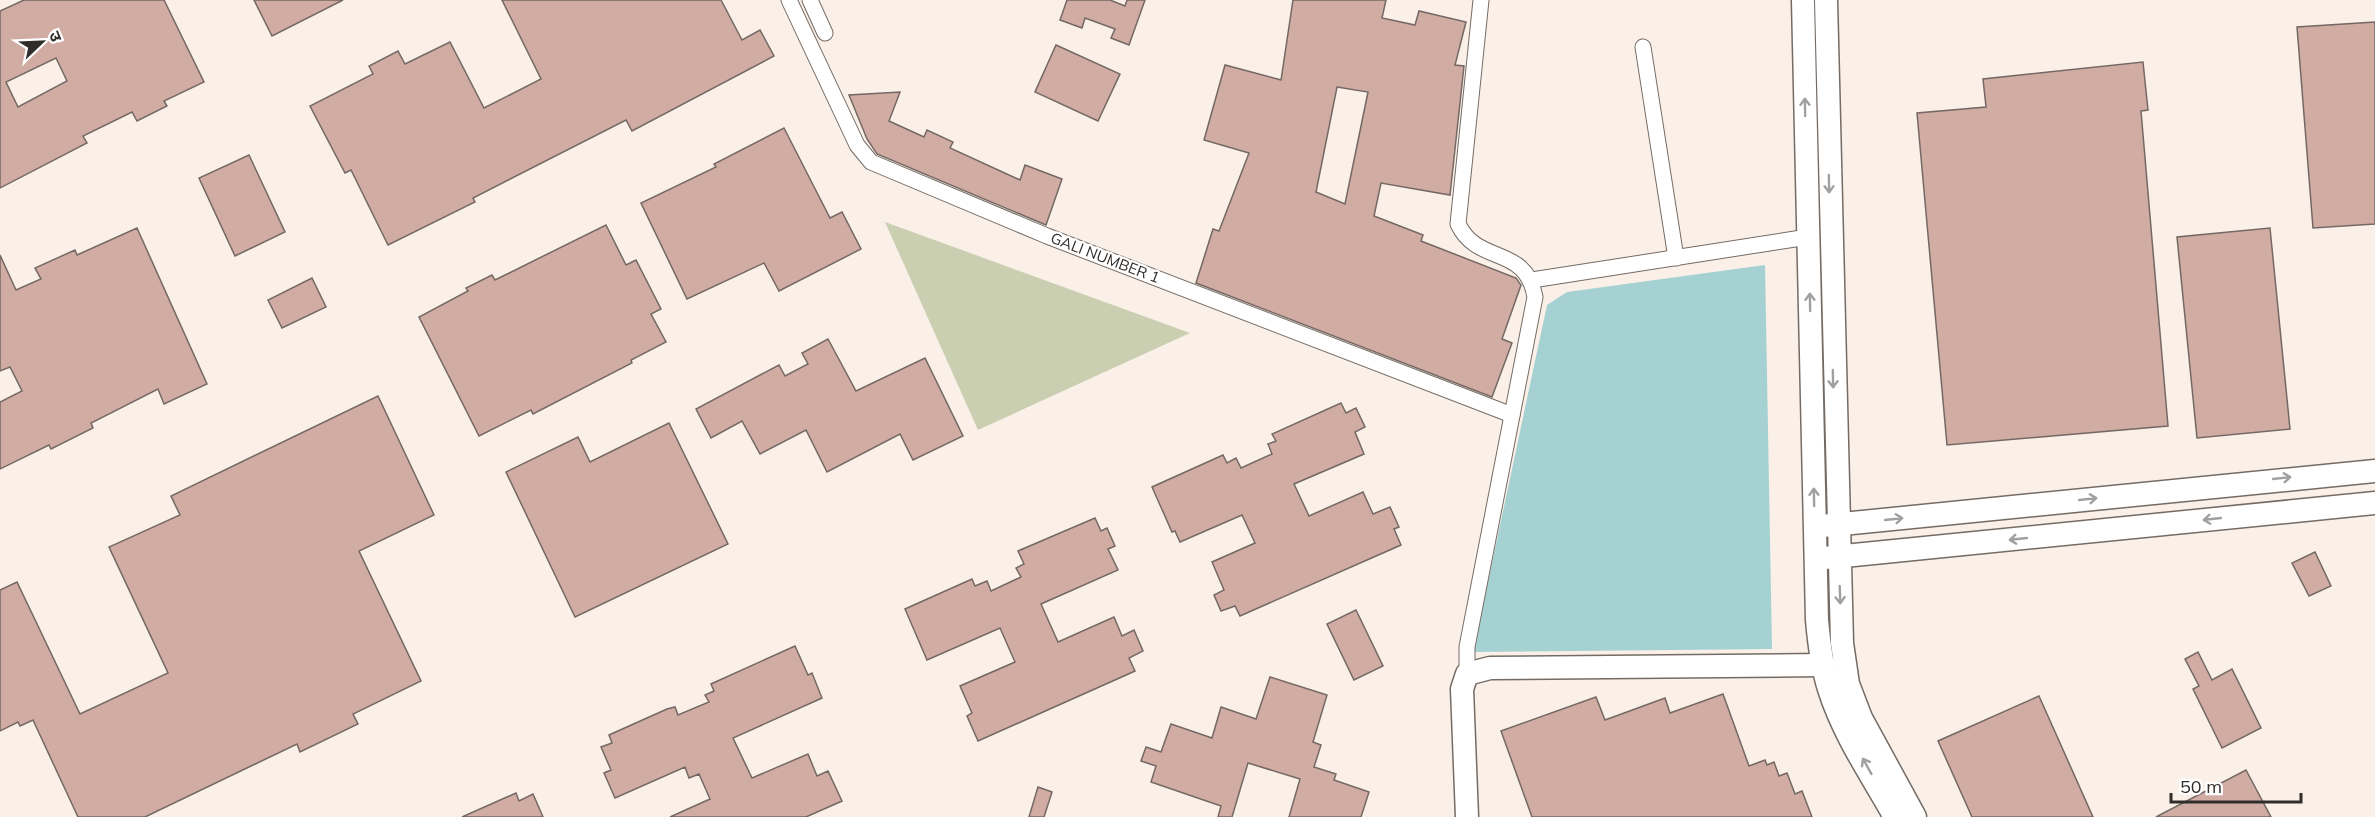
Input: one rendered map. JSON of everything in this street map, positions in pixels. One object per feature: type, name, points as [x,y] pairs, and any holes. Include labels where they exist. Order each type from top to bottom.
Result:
[{"type":"street","name":"GALI NUMBER 1","points":[[789,0],[857,145],[871,162],[1047,236],[1512,415]]},
{"type":"street","points":[[810,0],[825,33]]},
{"type":"street","points":[[1467,817],[1462,689],[1467,674],[1467,647],[1536,297],[1532,280],[1520,265],[1477,246],[1465,238],[1458,224],[1481,0]]},
{"type":"street","points":[[1803,0],[1817,620],[1829,689],[1845,727],[1895,817]]},
{"type":"street","points":[[1826,0],[1842,643],[1848,684],[1861,718],[1915,817]]},
{"type":"street","points":[[1643,47],[1676,258]]},
{"type":"street","points":[[1532,280],[1808,237]]},
{"type":"street","points":[[1815,527],[2290,477],[2375,471]]},
{"type":"street","points":[[1815,558],[2375,503]]},
{"type":"street","points":[[1467,674],[1490,669],[1824,665]]},
{"type":"green space","points":[[885,222],[1190,333],[978,430]]},
{"type":"water","points":[[1765,265],[1772,649],[1473,652],[1547,305],[1567,292]]},
{"type":"building","points":[[24,0],[164,0],[204,82],[164,101],[167,106],[137,121],[132,112],[83,136],[87,143],[0,188],[0,11]],"holes":[[[56,58],[67,81],[18,107],[6,82]]]},
{"type":"building","points":[[254,0],[343,0],[272,36]]},
{"type":"building","points":[[502,0],[721,0],[742,40],[760,30],[774,56],[632,131],[626,120],[473,198],[475,202],[388,245],[351,170],[345,173],[310,106],[373,74],[369,66],[398,51],[405,64],[450,42],[484,108],[541,79]]},
{"type":"building","points":[[1067,0],[1110,0],[1125,6],[1127,0],[1145,0],[1129,45],[1111,38],[1115,29],[1085,18],[1082,28],[1060,20]]},
{"type":"building","points":[[1293,0],[1386,0],[1382,18],[1415,25],[1419,11],[1466,22],[1455,65],[1464,66],[1450,195],[1381,183],[1374,216],[1423,235],[1421,241],[1516,278],[1521,285],[1502,339],[1512,343],[1492,397],[1196,283],[1213,229],[1219,231],[1249,153],[1204,140],[1225,65],[1281,80]],"holes":[[[1337,87],[1368,92],[1345,204],[1316,192]]]},
{"type":"building","points":[[2375,22],[2375,224],[2313,228],[2297,27]]},
{"type":"building","points":[[1056,45],[1120,74],[1098,121],[1035,92]]},
{"type":"building","points":[[2143,62],[2148,110],[2141,111],[2168,426],[1947,445],[1917,113],[1986,107],[1983,79]]},
{"type":"building","points":[[900,92],[889,121],[924,137],[927,130],[953,142],[950,148],[1020,180],[1025,165],[1062,179],[1046,225],[877,154],[867,139],[849,95]]},
{"type":"building","points":[[784,128],[830,218],[842,212],[861,249],[779,291],[764,263],[687,299],[641,203],[716,167],[714,164]]},
{"type":"building","points":[[249,155],[285,232],[235,256],[199,178]]},
{"type":"building","points":[[606,225],[626,265],[636,260],[661,309],[651,314],[666,342],[631,360],[632,363],[533,414],[531,410],[479,436],[419,317],[468,291],[466,288],[492,275],[495,280]]},
{"type":"building","points":[[137,228],[207,384],[164,404],[158,389],[91,423],[93,428],[51,449],[49,445],[0,469],[0,402],[22,391],[10,367],[0,371],[0,255],[16,290],[41,279],[35,268],[75,250],[77,255]]},
{"type":"building","points":[[2270,228],[2290,429],[2197,438],[2177,237]]},
{"type":"building","points":[[312,278],[326,307],[282,328],[268,300]]},
{"type":"building","points":[[828,339],[856,391],[925,358],[963,436],[913,460],[900,434],[827,472],[806,430],[760,454],[742,421],[711,438],[696,409],[779,365],[785,376],[808,364],[802,353]]},
{"type":"building","points":[[378,396],[434,515],[359,551],[421,681],[353,714],[358,724],[300,752],[297,744],[145,817],[78,817],[33,720],[20,726],[18,722],[0,731],[0,590],[17,582],[80,714],[168,673],[109,547],[180,515],[171,496]]},
{"type":"building","points":[[1341,403],[1346,413],[1356,408],[1365,427],[1355,432],[1364,454],[1294,484],[1309,516],[1363,492],[1373,514],[1390,507],[1399,527],[1394,529],[1401,545],[1240,616],[1235,606],[1221,611],[1214,595],[1224,590],[1212,562],[1255,543],[1242,515],[1180,542],[1175,531],[1172,532],[1152,487],[1223,455],[1227,463],[1236,458],[1241,468],[1272,454],[1268,444],[1276,441],[1272,434]]},
{"type":"building","points":[[669,423],[728,544],[575,617],[506,472],[578,437],[590,462]]},
{"type":"building","points":[[1095,518],[1101,531],[1107,528],[1115,546],[1108,549],[1118,570],[1041,604],[1058,642],[1114,617],[1122,636],[1134,630],[1143,651],[1129,658],[1135,671],[978,741],[967,716],[972,713],[960,686],[1015,662],[1000,628],[927,660],[905,609],[972,579],[975,586],[987,581],[991,591],[1021,577],[1016,568],[1024,564],[1018,551]]},
{"type":"building","points":[[2315,552],[2331,586],[2309,596],[2292,563]]},
{"type":"building","points":[[1356,610],[1383,666],[1354,680],[1327,624]]},
{"type":"building","points":[[795,646],[808,675],[812,673],[822,698],[733,738],[752,778],[808,754],[817,776],[828,771],[842,801],[806,817],[670,817],[710,799],[699,774],[689,778],[685,767],[615,798],[604,773],[611,770],[601,747],[612,743],[609,735],[667,709],[675,707],[678,715],[709,702],[705,695],[714,691],[711,684]]},
{"type":"building","points":[[2198,652],[2212,680],[2232,669],[2261,728],[2222,748],[2193,689],[2199,686],[2185,659]]},
{"type":"building","points":[[1270,677],[1327,695],[1313,742],[1321,745],[1314,767],[1336,774],[1334,780],[1369,792],[1361,817],[1289,817],[1300,779],[1248,763],[1232,817],[1218,817],[1221,806],[1151,782],[1156,766],[1141,761],[1146,747],[1161,752],[1171,724],[1212,738],[1221,707],[1256,719]]},
{"type":"building","points":[[1723,694],[1749,766],[1765,760],[1767,765],[1774,762],[1779,776],[1787,773],[1795,794],[1802,791],[1812,817],[1532,817],[1501,731],[1596,697],[1605,720],[1665,698],[1670,713]]},
{"type":"building","points":[[2039,696],[2093,817],[1972,817],[1938,741]]},
{"type":"building","points":[[2246,770],[2271,817],[2156,817]]},
{"type":"building","points":[[1038,787],[1052,792],[1044,817],[1029,817]]},
{"type":"building","points":[[516,793],[519,801],[533,794],[543,817],[462,817]]}]
